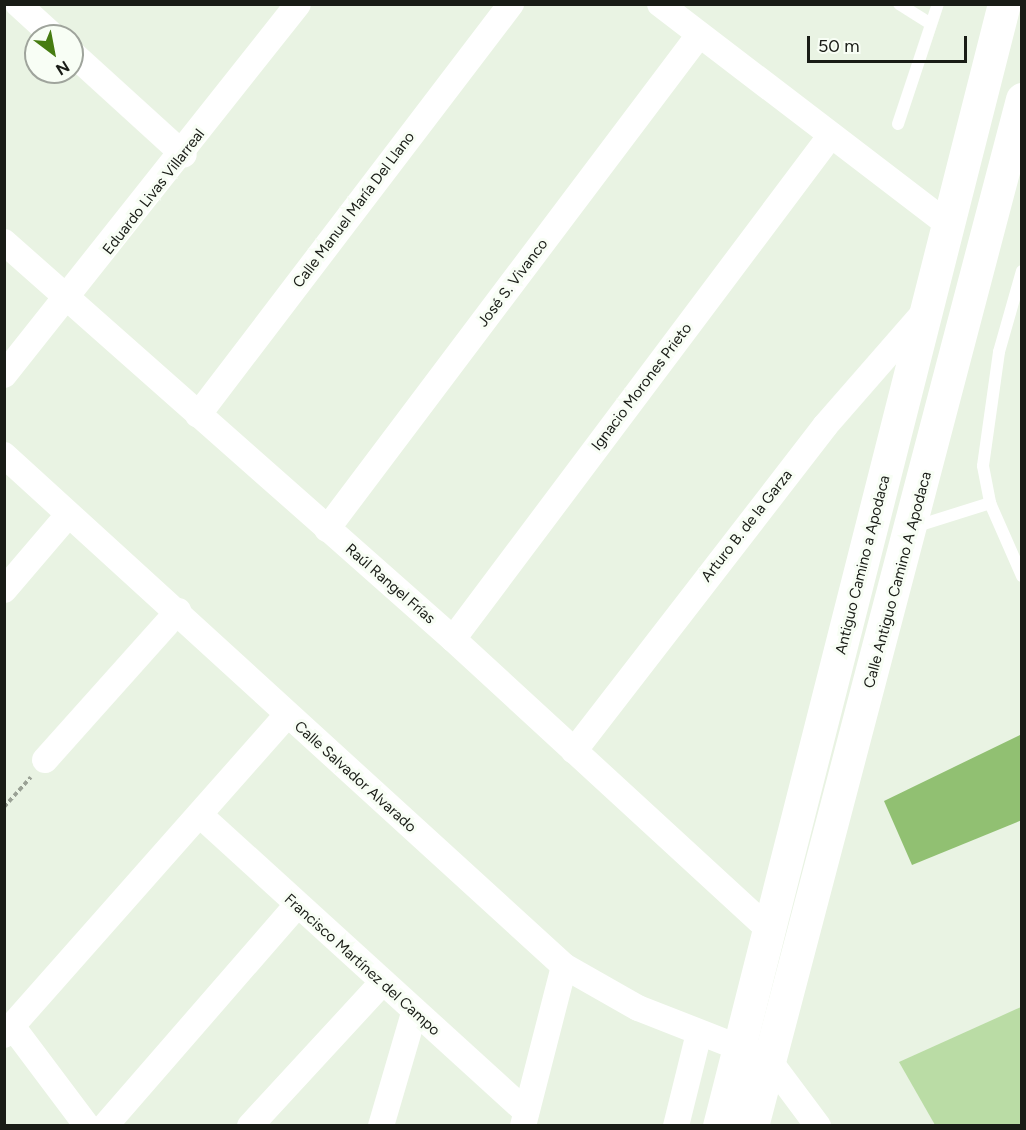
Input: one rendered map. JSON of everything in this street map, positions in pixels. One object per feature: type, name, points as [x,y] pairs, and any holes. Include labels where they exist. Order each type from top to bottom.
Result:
[{"type":"street","name":"Eduardo Livas Villarreal","points":[[4,375],[69,300],[184,155],[298,4]]},
{"type":"street","name":"Calle Manuel María Del Llano","points":[[198,415],[511,4]]},
{"type":"street","points":[[660,4],[949,225]]},
{"type":"street","name":"Antiguo Camino a Apodaca","points":[[718,1125],[770,931],[1004,4]]},
{"type":"street","points":[[30,8],[43,24]]},
{"type":"street","name":"José S. Vivanco","points":[[327,529],[699,35]]},
{"type":"street","points":[[84,64],[184,155]]},
{"type":"street","name":"Calle Antiguo Camino A Apodaca","points":[[752,1125],[912,528],[1022,99]]},
{"type":"street","name":"Ignacio Morones Prieto","points":[[453,639],[831,135]]},
{"type":"street","name":"Raúl Rangel Frías","points":[[4,242],[453,639],[770,931]]},
{"type":"street","name":"Arturo B. de la Garza","points":[[574,751],[825,426],[927,308]]},
{"type":"street","name":"Calle Salvador Alvarado","points":[[4,455],[68,515],[178,611],[287,715],[564,966],[603,992],[699,1033],[739,1045],[768,1059]]},
{"type":"street","points":[[4,590],[68,515]]},
{"type":"street","points":[[45,760],[178,611]]},
{"type":"street","points":[[87,1125],[8,1030],[287,715]]},
{"type":"street","name":"Francisco Martínez del Campo","points":[[200,815],[525,1119]]},
{"type":"street","points":[[105,1125],[297,905]]},
{"type":"street","points":[[525,1119],[564,966]]},
{"type":"street","points":[[250,1125],[381,984]]},
{"type":"street","points":[[381,1125],[414,1013]]},
{"type":"street","points":[[676,1125],[699,1033]]},
{"type":"street","points":[[768,1059],[818,1125]]},
{"type":"lane","points":[[899,4],[930,23]]},
{"type":"lane","points":[[898,124],[938,4]]},
{"type":"lane","points":[[1022,271],[987,418],[982,466],[990,503],[1022,576]]},
{"type":"lane","points":[[912,528],[990,503]]},
{"type":"path","points":[[4,807],[45,760]]},
{"type":"green space","points":[[1021,1007],[1021,1125],[935,1125],[899,1062]]},
{"type":"building","points":[[1022,734],[1022,820],[912,865],[884,801]]}]
